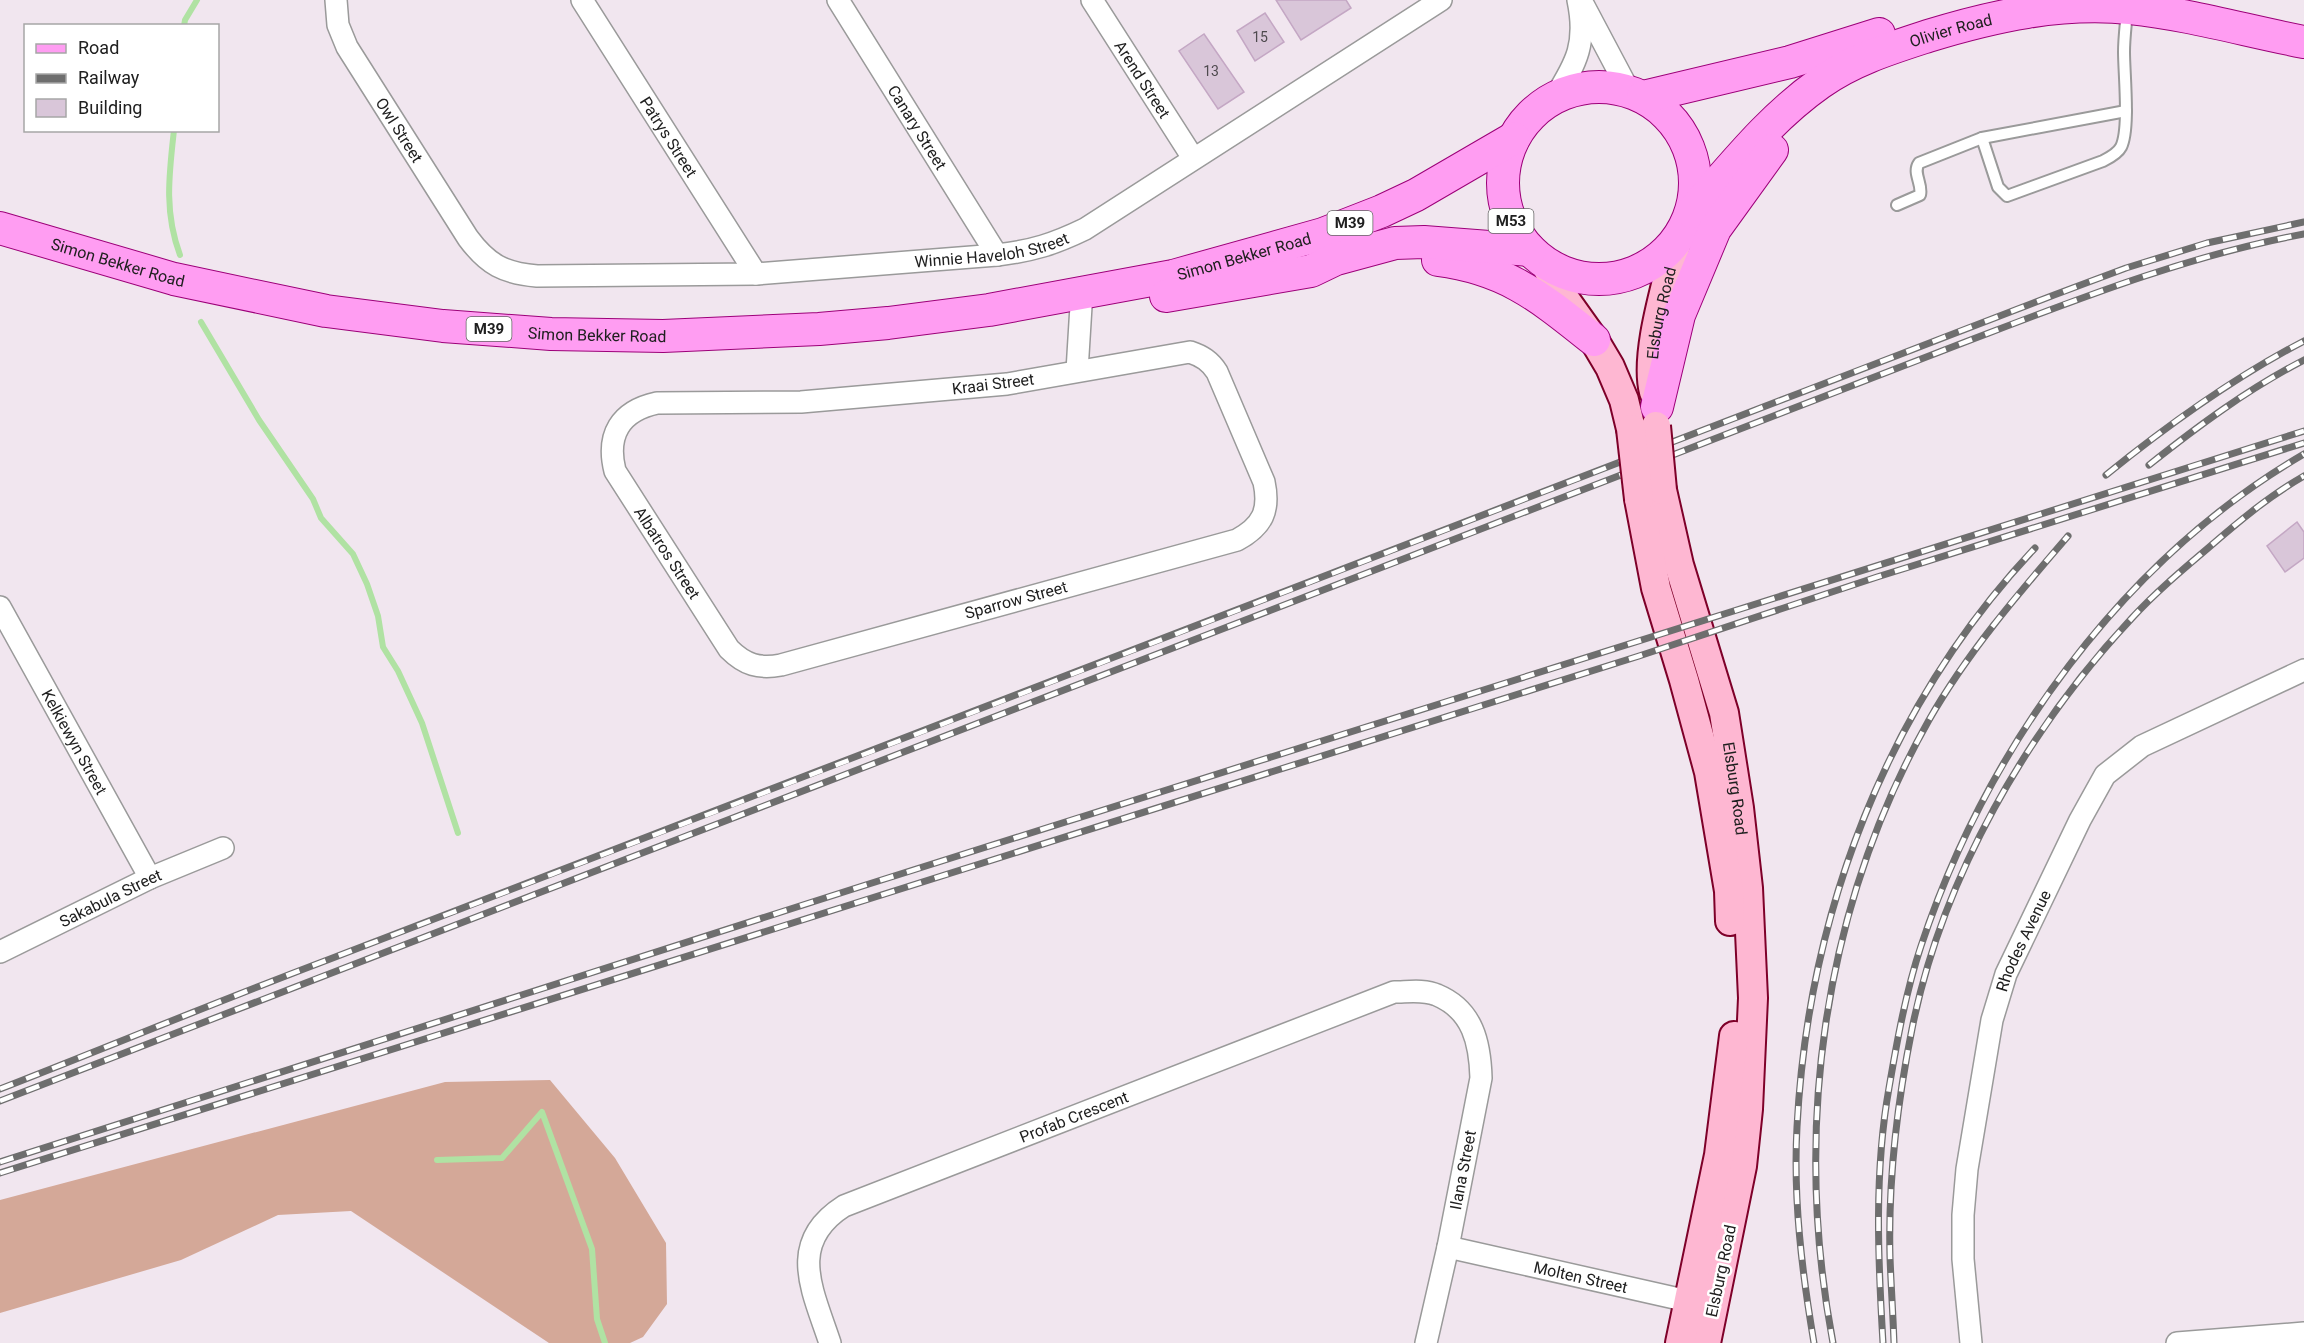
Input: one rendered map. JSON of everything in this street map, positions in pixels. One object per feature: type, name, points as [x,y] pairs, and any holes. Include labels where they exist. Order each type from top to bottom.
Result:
[{"type":"main road","name":"Olivier Road","points":[[1636,94],[1790,62],[1991,0]]},
{"type":"main road","points":[[2184,0],[2304,27]]},
{"type":"main road","name":"Olivier Road","points":[[1692,212],[1783,112],[1821,82],[1849,66],[1886,50],[1965,25],[2022,11],[2128,4],[2304,42]]},
{"type":"main road","points":[[1648,421],[1679,315],[1715,229],[1766,156],[1797,126],[1863,77],[1890,60],[1965,25]]},
{"type":"main road","name":"M53","points":[[1604,87],[1636,94],[1670,117],[1688,146],[1696,178],[1692,212],[1677,241],[1657,261],[1632,275],[1604,280],[1576,278],[1537,256],[1513,226],[1504,197],[1504,166],[1514,138],[1531,114],[1555,97],[1579,88],[1604,87]]},
{"type":"main road","name":"Simon Bekker Road","points":[[1083,298],[1173,276],[1323,234],[1416,195],[1514,138]]},
{"type":"main road","name":"Simon Bekker Road","points":[[0,228],[174,279],[326,311],[443,326],[551,334],[663,336],[819,329],[888,323],[1083,298],[1173,295],[1311,271],[1345,256],[1395,243],[1424,242],[1537,256]]},
{"type":"main road","name":"Elsburg Road","points":[[1677,241],[1658,318],[1648,421],[1656,588],[1709,772],[1728,891],[1735,988],[1733,1056],[1702,1302],[1706,1343]]},
{"type":"main road","name":"Elsburg Road","points":[[1537,256],[1594,340],[1621,392],[1648,421]]},
{"type":"main road","points":[[1311,271],[1420,258],[1478,267],[1527,288],[1594,340]]},
{"type":"main road","name":"Elsburg Road","points":[[1680,1343],[1702,1302]]},
{"type":"street","name":"Owl Street","points":[[336,0],[338,25],[347,47],[480,255]]},
{"type":"street","name":"Patrys Street","points":[[582,0],[756,274]]},
{"type":"street","name":"Canary Street","points":[[838,0],[998,255]]},
{"type":"street","name":"Arend Street","points":[[1092,0],[1193,159]]},
{"type":"street","name":"Winnie Haveloh Street","points":[[480,255],[507,271],[537,276],[756,274],[1024,252],[1054,244],[1085,229],[1440,0]]},
{"type":"street","points":[[1579,0],[1636,94]]},
{"type":"street","points":[[1555,97],[1579,54],[1582,21],[1579,0]]},
{"type":"street","points":[[1077,371],[1083,298]]},
{"type":"street","name":"Kraai Street","points":[[619,426],[628,414],[642,406],[657,403],[801,402],[1007,384],[1190,352],[1211,363],[1217,372],[1264,482],[1267,496],[1265,510]]},
{"type":"street","name":"Albatros Street","points":[[619,426],[612,440],[611,456],[615,471],[729,650],[739,659],[752,665]]},
{"type":"street","name":"Sparrow Street","points":[[752,665],[767,667],[781,665],[1237,540],[1250,533],[1260,523],[1265,510]]},
{"type":"street","name":"Kelkiewyn Street","points":[[0,607],[150,878]]},
{"type":"street","name":"Rhodes Avenue","points":[[1971,1343],[1963,1259],[1963,1215],[1967,1169],[1992,1020],[2006,974],[2085,810],[2105,775],[2142,746],[2304,670]]},
{"type":"street","name":"Sakabula Street","points":[[0,952],[150,878],[223,848]]},
{"type":"street","name":"Profab Crescent","points":[[830,1343],[809,1278],[808,1257],[816,1234],[826,1218],[844,1206],[1394,992],[1435,994],[1451,1004]]},
{"type":"street","name":"Ilana Street","points":[[1426,1343],[1448,1246],[1480,1078],[1480,1053],[1476,1035],[1466,1019],[1451,1004]]},
{"type":"street","name":"Molten Street","points":[[1448,1246],[1702,1302]]},
{"type":"street","points":[[2177,1343],[2304,1333]]},
{"type":"lane","points":[[1982,138],[1998,187],[2007,196],[2103,161],[2121,148],[2126,111],[2124,52],[2128,4]]},
{"type":"lane","points":[[1897,205],[1920,195],[1922,191],[1916,171],[1919,163],[1982,138],[2126,111]]},
{"type":"shaded area","points":[[550,1080],[615,1158],[666,1243],[667,1304],[643,1337],[630,1343],[549,1343],[351,1211],[278,1215],[181,1260],[0,1313],[0,1200],[445,1082]]},
{"type":"building","points":[[1276,0],[1346,0],[1351,8],[1301,40]]},
{"type":"building","points":[[1265,13],[1284,42],[1255,61],[1237,31]]},
{"type":"building","points":[[1204,34],[1244,92],[1218,109],[1179,51]]},
{"type":"building","points":[[2297,522],[2304,532],[2304,558],[2285,572],[2267,546]]},
{"type":"waterway","points":[[184,24],[197,0]]},
{"type":"waterway","points":[[174,132],[169,193],[172,224],[180,255]]},
{"type":"waterway","points":[[201,322],[259,420],[313,499],[321,518],[353,554],[378,616],[383,647],[398,671],[422,723],[458,833]]},
{"type":"waterway","points":[[437,1160],[502,1158],[542,1112],[592,1249],[597,1319],[605,1343]]},
{"type":"railway","points":[[0,1089],[288,975],[2054,295],[2126,268],[2207,243],[2304,222]]},
{"type":"railway","points":[[0,1101],[2045,312],[2130,281],[2216,254],[2304,234]]},
{"type":"railway","points":[[2106,475],[2202,403],[2252,370],[2304,341]]},
{"type":"railway","points":[[2149,465],[2224,409],[2263,383],[2304,360]]},
{"type":"railway","points":[[0,1162],[853,889],[2304,431]]},
{"type":"railway","points":[[0,1173],[1639,656],[1877,577],[2304,443]]},
{"type":"railway","points":[[1883,1343],[1878,1216],[1881,1151],[1889,1088],[1899,1034],[1921,946],[1949,872],[1983,800],[2023,731],[2069,666],[2120,604],[2177,548],[2238,497],[2304,454]]},
{"type":"railway","points":[[1894,1343],[1890,1200],[1902,1086],[1912,1029],[1926,973],[1944,917],[1967,862],[2024,757],[2094,662],[2141,609],[2178,574],[2254,510],[2304,476]]},
{"type":"railway","points":[[1833,1343],[1821,1263],[1816,1183],[1818,1103],[1826,1023],[1841,944],[1863,867],[1893,792],[1944,695],[1994,625],[2068,536]]},
{"type":"railway","points":[[1814,1343],[1799,1235],[1796,1181],[1797,1127],[1804,1047],[1818,968],[1838,891],[1865,816],[1898,744],[1937,675],[1983,609],[2035,548]]}]
